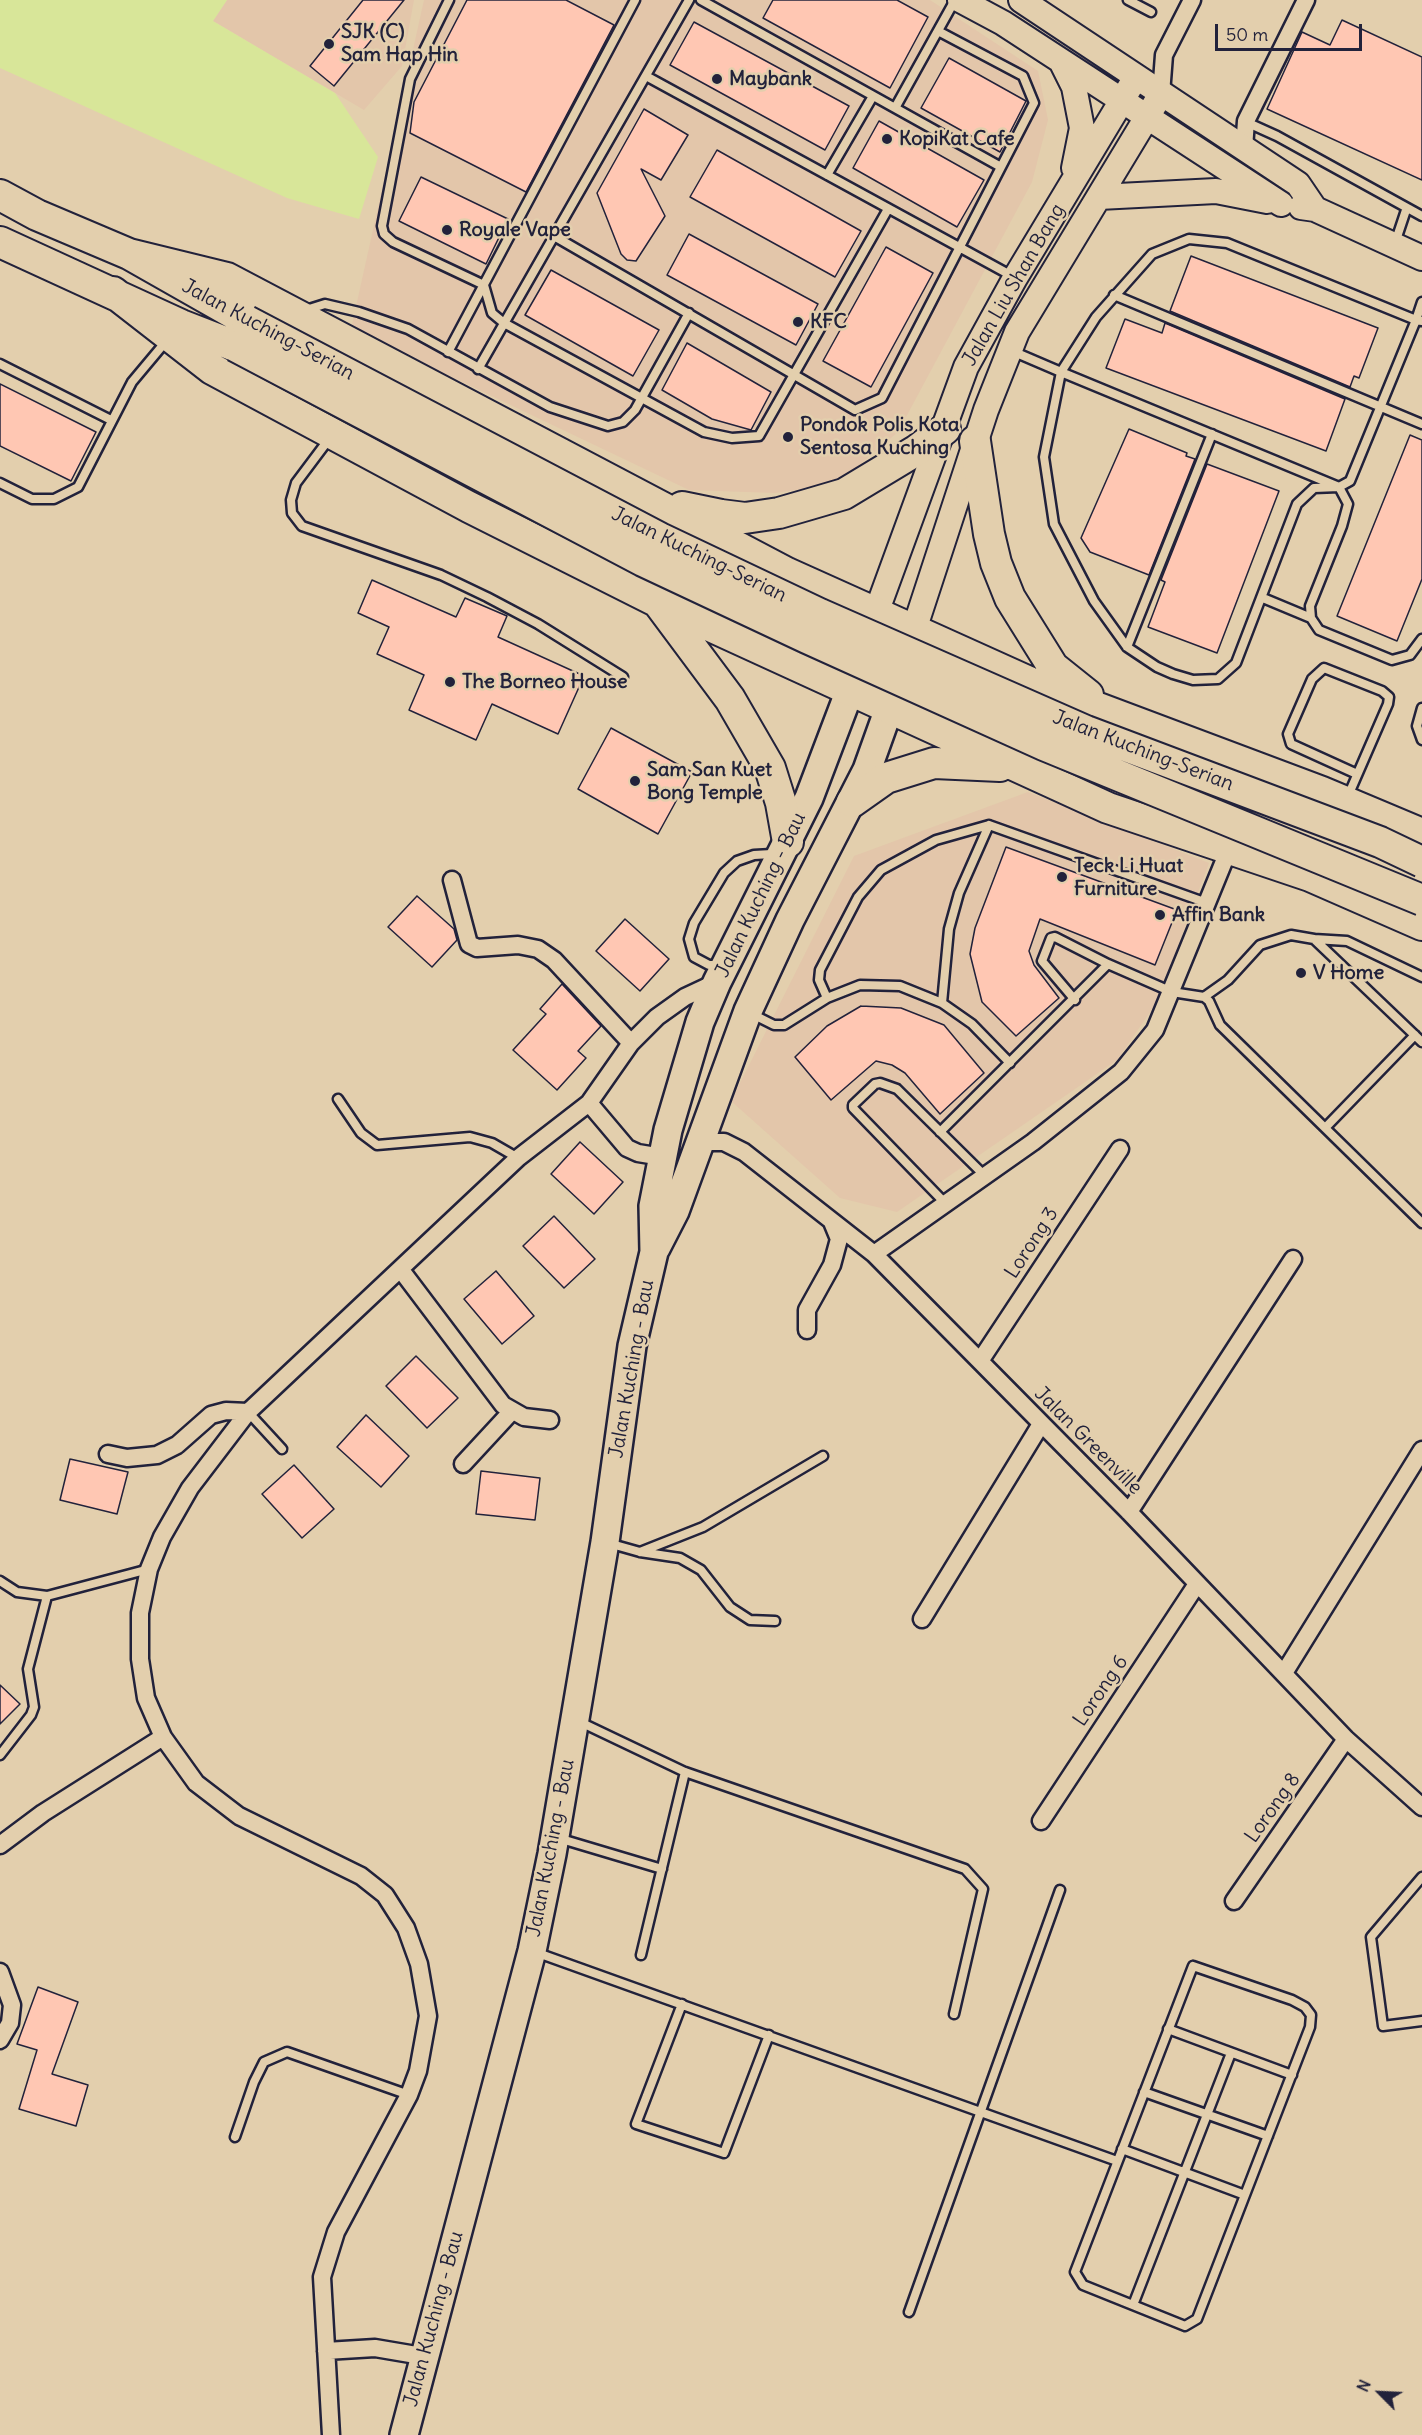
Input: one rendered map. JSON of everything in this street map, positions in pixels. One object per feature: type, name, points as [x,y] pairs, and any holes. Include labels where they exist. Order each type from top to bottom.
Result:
[{"type":"highway","name":"Jalan Kuching-Serian","points":[[0,195],[37,215],[129,254],[241,333],[643,561],[1044,745],[1422,900]]},
{"type":"highway","name":"Jalan Kuching-Serian","points":[[0,242],[181,325],[241,333],[660,538],[839,622],[1086,731],[1380,843],[1422,862]]},
{"type":"highway","points":[[129,254],[227,278],[787,573],[1029,682],[1346,802],[1422,834]]},
{"type":"highway","points":[[112,292],[212,369],[469,507],[658,602],[1108,808],[1310,876],[1422,926]]},
{"type":"highway","points":[[644,498],[721,516],[745,518],[779,513],[844,494],[917,450],[945,429]]},
{"type":"highway","points":[[975,441],[989,534],[996,563],[1010,598],[1053,667],[1077,688],[1119,716]]},
{"type":"highway","points":[[658,602],[730,699],[770,768],[781,803],[784,851]]},
{"type":"highway","points":[[852,801],[886,778],[934,763],[1018,766]]},
{"type":"main road","points":[[957,0],[1003,23],[1281,204]]},
{"type":"main road","points":[[1021,0],[1298,184],[1315,209]]},
{"type":"main road","points":[[1061,61],[1074,87],[1082,128],[1070,188]]},
{"type":"main road","name":"Jalan Liu Shan Bang","points":[[876,613],[966,368],[1015,278],[1136,77]]},
{"type":"main road","name":"Jalan Liu Shan Bang","points":[[914,630],[975,441],[1017,332],[1161,94]]},
{"type":"main road","points":[[1099,197],[1216,190],[1315,209],[1422,258]]},
{"type":"main road","name":"Jalan Kuching - Bau","points":[[654,1252],[653,1206],[662,1157],[700,1022],[809,798],[851,691],[876,613]]},
{"type":"main road","name":"Jalan Kuching - Bau","points":[[404,2435],[422,2356],[532,1951],[554,1838],[605,1542],[632,1346],[654,1252],[675,1211],[747,1011],[790,920],[852,801],[890,708],[914,630]]},
{"type":"street","points":[[1161,94],[1164,55],[1192,0]]},
{"type":"street","points":[[1244,148],[1246,121],[1306,0]]},
{"type":"street","points":[[1136,77],[1164,55]]},
{"type":"street","points":[[874,1254],[1034,1142],[1121,1072],[1155,1030],[1229,849]]},
{"type":"street","points":[[452,880],[469,944],[477,948],[518,945],[538,949],[554,960],[631,1043]]},
{"type":"street","points":[[331,2435],[322,2277],[336,2232],[409,2095],[418,2071],[428,2016],[419,1965],[409,1937],[385,1895],[352,1871],[239,1816],[196,1783],[163,1737],[146,1698],[140,1659],[140,1612],[149,1569],[162,1537],[190,1488],[248,1412],[518,1158],[589,1103],[631,1043],[657,1017],[722,974]]},
{"type":"street","points":[[589,1103],[627,1148],[638,1154],[662,1157]]},
{"type":"street","name":"Jalan Greenville","points":[[700,1142],[724,1142],[744,1152],[874,1254],[1129,1512],[1346,1739],[1422,1806]]},
{"type":"street","name":"Lorong 3","points":[[980,1361],[1120,1149]]},
{"type":"street","points":[[807,1330],[807,1310],[832,1265],[839,1239],[831,1221]]},
{"type":"street","points":[[1129,1512],[1293,1259]]},
{"type":"street","points":[[401,1270],[503,1405],[524,1417],[550,1419]]},
{"type":"street","points":[[108,1454],[127,1458],[157,1455],[177,1445],[212,1415],[226,1411],[248,1412]]},
{"type":"street","points":[[463,1464],[512,1411]]},
{"type":"street","points":[[922,1619],[1041,1424]]},
{"type":"street","points":[[1284,1673],[1422,1450]]},
{"type":"street","name":"Lorong 6","points":[[1041,1821],[1197,1584]]},
{"type":"street","points":[[0,1845],[43,1814],[163,1737]]},
{"type":"street","name":"Lorong 8","points":[[1234,1901],[1346,1739]]},
{"type":"street","points":[[0,1972],[12,2005],[10,2023],[0,2040]]},
{"type":"street","points":[[326,2351],[375,2348],[422,2356]]},
{"type":"lane","points":[[449,0],[410,79],[382,226],[384,234],[393,242],[484,285],[492,313],[504,323],[704,432],[732,438],[759,436],[888,208]]},
{"type":"lane","points":[[448,352],[635,0]]},
{"type":"lane","points":[[478,369],[689,0]]},
{"type":"lane","points":[[701,0],[1001,167]]},
{"type":"lane","points":[[896,108],[957,0]]},
{"type":"lane","points":[[1128,0],[1151,12]]},
{"type":"lane","points":[[554,236],[855,410],[882,398],[1034,103],[1023,76],[938,31]]},
{"type":"lane","points":[[645,76],[1015,278]]},
{"type":"lane","points":[[826,175],[873,96]]},
{"type":"lane","points":[[1246,121],[1277,136],[1407,210],[1422,216]]},
{"type":"lane","points":[[1394,246],[1407,210]]},
{"type":"lane","points":[[1419,321],[1227,243],[1189,239],[1152,254],[1114,295],[1096,317],[1061,372],[1044,457],[1054,524],[1094,602],[1127,647],[1157,667],[1193,680],[1218,679],[1236,663],[1263,598],[1297,504],[1314,488],[1339,487],[1350,481],[1419,321],[1422,302]]},
{"type":"lane","points":[[1114,295],[1422,424]]},
{"type":"lane","points":[[294,313],[325,304],[359,312],[408,329],[550,407],[608,426],[623,422],[635,410],[688,314]]},
{"type":"lane","points":[[0,483],[32,499],[54,499],[78,487],[132,382],[170,336]]},
{"type":"lane","points":[[1010,350],[1339,487],[1348,504],[1342,526],[1310,606],[1311,618],[1319,630],[1392,660],[1410,656],[1422,639]]},
{"type":"lane","points":[[0,364],[111,420]]},
{"type":"lane","points":[[333,434],[296,483],[291,500],[292,513],[303,526],[402,560],[487,597],[538,624],[623,677]]},
{"type":"lane","points":[[1127,647],[1212,434]]},
{"type":"lane","points":[[1263,598],[1311,618]]},
{"type":"lane","points":[[1346,802],[1389,697],[1382,691],[1324,668],[1312,679],[1288,734],[1291,744],[1357,774]]},
{"type":"lane","points":[[1422,708],[1417,726],[1422,741]]},
{"type":"lane","points":[[827,998],[821,987],[820,970],[858,897],[881,870],[936,840],[989,825],[1208,903]]},
{"type":"lane","points":[[942,1003],[949,929],[959,893],[989,825]]},
{"type":"lane","points":[[722,974],[694,957],[689,939],[694,923],[724,873],[737,861],[754,855],[784,851]]},
{"type":"lane","points":[[1204,997],[1228,980],[1260,945],[1291,935],[1347,941],[1422,977]]},
{"type":"lane","points":[[1075,1000],[1041,959],[1051,938],[1054,937],[1172,992],[1204,997],[1209,1001],[1220,1025],[1422,1223]]},
{"type":"lane","points":[[1314,939],[1422,1042]]},
{"type":"lane","points":[[940,1131],[1075,1000],[1108,964]]},
{"type":"lane","points":[[747,1011],[766,1022],[784,1025],[827,998],[860,985],[900,986],[942,1003],[972,1024],[1010,1063]]},
{"type":"lane","points":[[1325,1128],[1415,1035]]},
{"type":"lane","points":[[945,1203],[855,1111],[853,1105],[880,1083],[897,1089],[984,1175]]},
{"type":"lane","points":[[338,1100],[361,1133],[377,1145],[470,1137],[492,1143],[518,1158]]},
{"type":"lane","points":[[248,1412],[282,1449]]},
{"type":"lane","points":[[640,1552],[703,1527],[823,1456]]},
{"type":"lane","points":[[605,1542],[640,1552],[680,1558],[701,1570],[730,1607],[750,1620],[775,1621]]},
{"type":"lane","points":[[0,1581],[17,1592],[47,1596],[149,1569]]},
{"type":"lane","points":[[0,1755],[31,1715],[34,1707],[28,1670],[47,1596]]},
{"type":"lane","points":[[575,1720],[685,1772],[965,1869],[983,1889],[954,2014]]},
{"type":"lane","points":[[641,1955],[685,1772]]},
{"type":"lane","points":[[554,1838],[662,1869]]},
{"type":"lane","points":[[1422,1877],[1371,1937],[1383,2026],[1422,2021]]},
{"type":"lane","points":[[909,2312],[1060,1890]]},
{"type":"lane","points":[[532,1951],[1117,2161]]},
{"type":"lane","points":[[1193,1966],[1292,2000],[1305,2007],[1311,2015],[1310,2027],[1292,2075],[1197,2319],[1192,2325],[1185,2326],[1083,2285],[1075,2272],[1193,1966]]},
{"type":"lane","points":[[682,2004],[636,2124],[724,2153],[769,2035]]},
{"type":"lane","points":[[1168,2029],[1292,2075]]},
{"type":"lane","points":[[235,2137],[254,2082],[264,2062],[287,2052],[409,2095]]},
{"type":"lane","points":[[1133,2305],[1231,2053]]},
{"type":"lane","points":[[1144,2092],[1268,2136]]},
{"type":"lane","points":[[1122,2149],[1245,2195]]},
{"type":"shaded area","name":"SJK (C) Sam Hap Hin","points":[[227,0],[414,0],[402,66],[364,110],[213,21]]},
{"type":"shaded area","points":[[424,0],[930,0],[1038,71],[1048,120],[1032,182],[898,432],[837,484],[775,493],[689,490],[351,329]]},
{"type":"shaded area","points":[[1028,792],[1209,863],[1157,1002],[1117,1060],[897,1212],[840,1198],[731,1101],[854,856]]},
{"type":"green space","points":[[0,0],[227,0],[213,21],[335,93],[378,157],[359,219],[287,198],[0,68]]},
{"type":"building","points":[[363,0],[404,0],[334,86],[310,66]]},
{"type":"building","points":[[467,0],[566,0],[614,25],[526,192],[410,133],[414,102]]},
{"type":"building","points":[[773,0],[897,0],[928,17],[890,88],[763,18]]},
{"type":"building","points":[[1342,20],[1422,57],[1422,180],[1267,109],[1302,32],[1330,45]]},
{"type":"building","points":[[694,22],[849,106],[825,150],[670,65]]},
{"type":"building","points":[[949,58],[1026,101],[1000,152],[921,108]]},
{"type":"building","points":[[644,109],[688,135],[661,180],[641,169],[665,216],[636,261],[627,260],[621,254],[597,193]]},
{"type":"building","points":[[879,121],[984,180],[957,227],[853,168]]},
{"type":"building","points":[[717,150],[861,231],[835,277],[690,197]]},
{"type":"building","points":[[421,177],[508,219],[486,264],[399,221]]},
{"type":"building","points":[[689,234],[818,304],[796,345],[667,275]]},
{"type":"building","points":[[886,247],[933,273],[871,387],[823,361]]},
{"type":"building","points":[[1191,256],[1378,328],[1359,378],[1354,376],[1350,387],[1170,311]]},
{"type":"building","points":[[551,270],[659,330],[633,376],[525,315]]},
{"type":"building","points":[[1125,319],[1162,333],[1165,323],[1345,399],[1326,451],[1106,368]]},
{"type":"building","points":[[687,343],[771,392],[751,430],[712,419],[662,390]]},
{"type":"building","points":[[0,384],[96,432],[71,481],[0,446]]},
{"type":"building","points":[[1129,429],[1187,453],[1186,456],[1195,459],[1149,575],[1090,552],[1081,538]]},
{"type":"building","points":[[1410,435],[1422,440],[1422,579],[1397,641],[1337,616]]},
{"type":"building","points":[[1207,464],[1279,491],[1217,653],[1148,627],[1165,582],[1161,580]]},
{"type":"building","points":[[372,580],[456,617],[465,598],[507,616],[498,637],[584,676],[558,734],[492,704],[476,740],[409,710],[424,675],[377,654],[389,627],[358,613]]},
{"type":"building","name":"Sam San Kuet Bong Temple","points":[[611,728],[692,772],[658,834],[578,789]]},
{"type":"building","points":[[1006,847],[1177,910],[1155,965],[1040,919],[1029,951],[1034,965],[1059,998],[1016,1036],[982,1002],[970,954],[975,928]]},
{"type":"building","points":[[417,896],[454,929],[457,940],[432,967],[388,927]]},
{"type":"building","points":[[625,919],[669,959],[640,991],[596,951]]},
{"type":"building","points":[[562,984],[601,1026],[578,1051],[586,1058],[557,1090],[513,1050],[546,1014],[540,1009]]},
{"type":"building","points":[[861,1006],[901,1008],[944,1025],[984,1073],[940,1114],[905,1073],[892,1065],[876,1061],[831,1100],[795,1057],[827,1026]]},
{"type":"building","points":[[580,1142],[623,1182],[594,1214],[551,1174]]},
{"type":"building","points":[[554,1216],[595,1259],[564,1288],[523,1246]]},
{"type":"building","points":[[496,1271],[534,1316],[502,1344],[464,1299]]},
{"type":"building","points":[[416,1356],[458,1398],[427,1428],[386,1386]]},
{"type":"building","points":[[366,1415],[409,1456],[381,1487],[337,1447]]},
{"type":"building","points":[[70,1459],[128,1472],[117,1514],[60,1500]]},
{"type":"building","points":[[294,1465],[334,1509],[302,1538],[262,1494]]},
{"type":"building","points":[[481,1471],[540,1478],[535,1520],[476,1514]]},
{"type":"building","points":[[0,1685],[20,1704],[0,1724]]},
{"type":"building","points":[[38,1987],[78,2002],[52,2074],[88,2085],[76,2126],[19,2109],[37,2050],[17,2044]]},
{"type":"place","name":"SJK (C) Sam Hap Hin","points":[[329,44]]},
{"type":"place","name":"Maybank","points":[[717,79]]},
{"type":"place","name":"KopiKat Cafe","points":[[887,139]]},
{"type":"place","name":"Royale Vape","points":[[447,230]]},
{"type":"place","name":"KFC","points":[[798,322]]},
{"type":"place","name":"Pondok Polis Kota Sentosa Kuching","points":[[788,437]]},
{"type":"place","name":"The Borneo House","points":[[450,682]]},
{"type":"place","name":"Sam San Kuet Bong Temple","points":[[635,781]]},
{"type":"place","name":"Teck Li Huat Furniture","points":[[1062,877]]},
{"type":"place","name":"Affin Bank","points":[[1160,915]]},
{"type":"place","name":"V Home","points":[[1301,973]]}]
